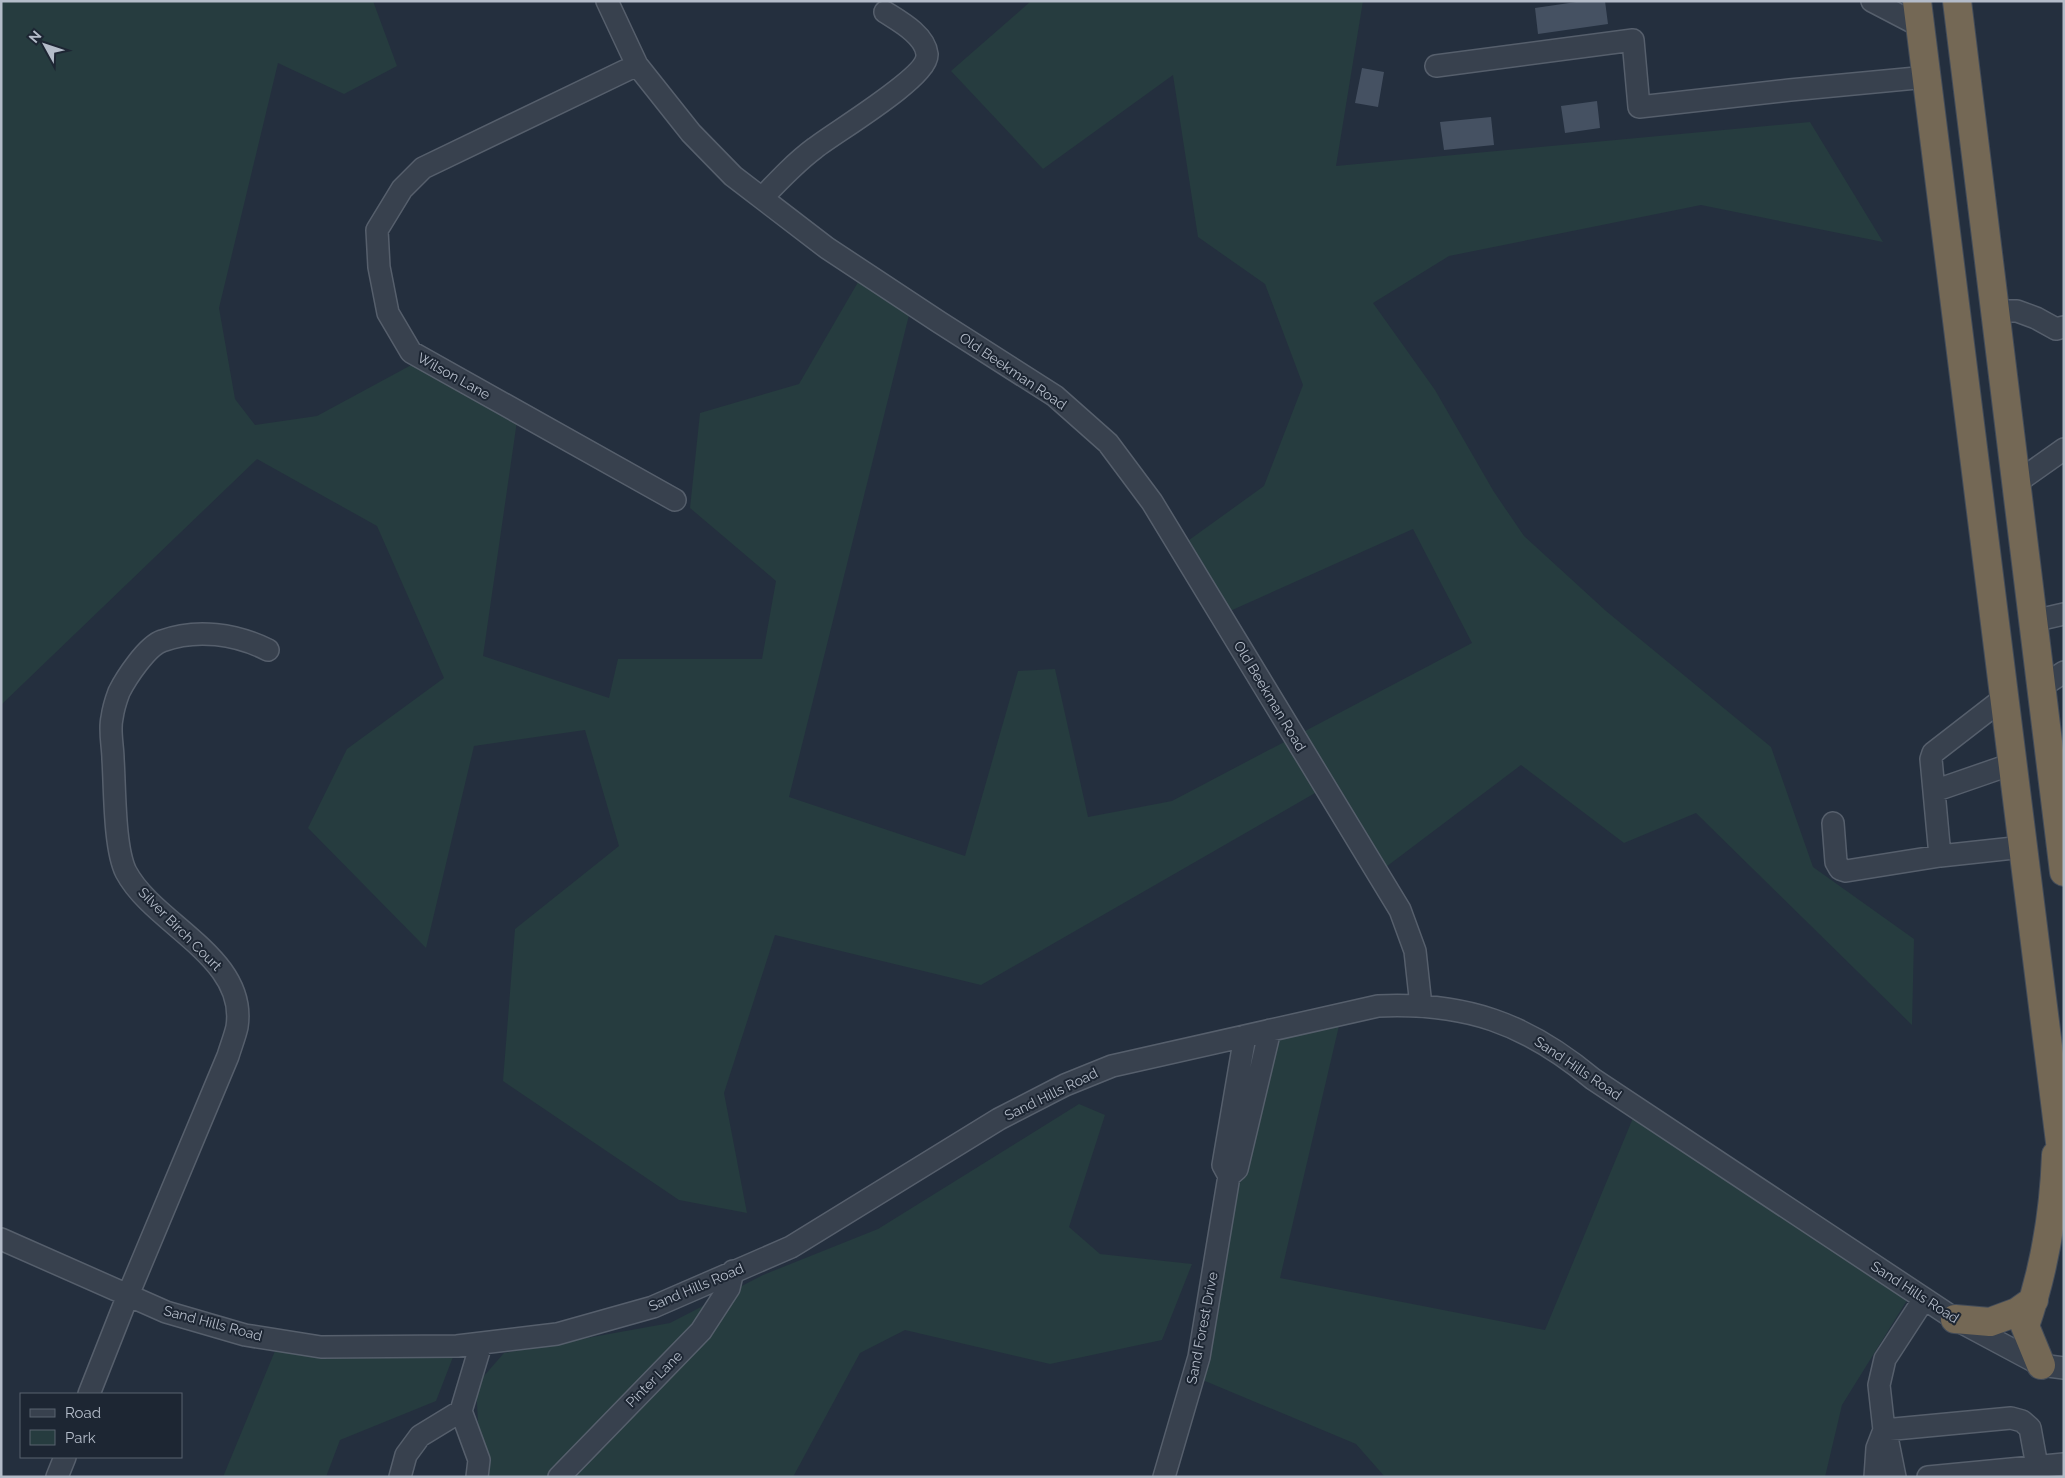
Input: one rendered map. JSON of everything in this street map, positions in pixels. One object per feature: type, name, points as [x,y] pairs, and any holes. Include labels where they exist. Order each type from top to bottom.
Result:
[{"type":"highway","points":[[1957,1],[2064,872]]},
{"type":"highway","points":[[1919,14],[2064,1174]]},
{"type":"highway","points":[[2053,1366],[2025,1326],[2034,1300],[2054,1198],[2058,1126]]},
{"type":"highway","points":[[1956,1319],[1990,1322],[2018,1312],[2034,1300]]},
{"type":"street","name":"Old Beekman Road","points":[[607,1],[637,65],[691,133],[733,176],[843,258],[938,322],[1055,396],[1108,443],[1152,502],[1400,910],[1415,951],[1421,1006]]},
{"type":"street","points":[[1872,1],[1919,14]]},
{"type":"street","points":[[762,198],[814,148],[880,103],[924,66],[927,55],[924,43],[904,24],[885,12]]},
{"type":"street","points":[[1436,66],[1633,40],[1639,107],[1927,77]]},
{"type":"street","name":"Wilson Lane","points":[[637,65],[423,168],[402,189],[377,230],[379,267],[388,313],[411,352],[675,500]]},
{"type":"street","points":[[1995,311],[2017,311],[2036,318],[2056,329],[2064,327]]},
{"type":"street","points":[[2016,483],[2064,449]]},
{"type":"street","points":[[2033,621],[2064,614]]},
{"type":"street","name":"Silver Birch Court","points":[[90,1393],[128,1295],[228,1056],[237,1026],[237,1005],[228,978],[213,960],[145,897],[126,872],[119,847],[111,720],[119,693],[136,664],[158,642],[176,636],[224,634],[268,650]]},
{"type":"street","points":[[2041,687],[2064,672]]},
{"type":"street","points":[[1940,856],[1931,759],[1933,753],[2004,698]]},
{"type":"street","points":[[1934,791],[2012,764]]},
{"type":"street","points":[[1832,823],[1836,862],[1840,869],[1846,871],[1940,856],[2023,847]]},
{"type":"street","name":"Sand Hills Road","points":[[1,1239],[166,1312],[245,1335],[321,1347],[457,1346],[557,1334],[653,1308],[791,1247],[999,1120],[1065,1085],[1112,1066],[1378,1006],[1421,1006],[1460,1010],[1493,1019],[1546,1044],[1570,1060],[1593,1079],[1924,1299],[1956,1319],[2053,1366]]},
{"type":"street","name":"Sand Forest Drive","points":[[1229,1176],[1237,1169],[1270,1030]]},
{"type":"street","name":"Sand Forest Drive","points":[[1164,1477],[1199,1357],[1229,1176],[1223,1165],[1244,1036]]},
{"type":"street","name":"Pinter Lane","points":[[558,1477],[701,1331],[729,1288],[733,1271]]},
{"type":"street","points":[[1895,1477],[1888,1439],[1884,1430],[1878,1385],[1885,1358],[1924,1299]]},
{"type":"street","points":[[477,1477],[479,1460],[462,1411],[481,1344]]},
{"type":"street","points":[[400,1477],[406,1455],[420,1436],[462,1411]]},
{"type":"street","points":[[1884,1430],[2011,1418],[2022,1421],[2030,1428],[2038,1471]]},
{"type":"street","points":[[1875,1477],[1877,1448],[1884,1430]]},
{"type":"street","points":[[57,1477],[65,1458]]},
{"type":"street","points":[[1928,1477],[2038,1471],[2064,1464]]},
{"type":"green space","points":[[1,1],[373,1],[397,66],[344,94],[278,63],[219,308],[235,399],[255,425],[317,416],[428,356],[518,414],[483,656],[609,698],[618,659],[762,659],[776,581],[690,508],[700,413],[799,384],[861,277],[911,307],[789,797],[965,856],[1018,671],[1055,669],[1088,817],[1172,801],[1472,643],[1413,529],[1221,615],[1178,548],[1264,486],[1303,385],[1265,284],[1198,237],[1173,75],[1043,169],[951,71],[1031,1],[1363,1],[1336,166],[1810,122],[1883,242],[1701,205],[1449,256],[1373,303],[1435,390],[1494,492],[1524,536],[1606,611],[1771,747],[1813,867],[1914,939],[1912,1025],[1696,813],[1624,843],[1521,765],[1378,873],[1322,789],[981,985],[775,935],[724,1093],[747,1213],[679,1200],[503,1081],[515,929],[619,846],[585,730],[474,746],[426,948],[308,828],[347,749],[444,678],[377,526],[257,459],[1,705]]},
{"type":"green space","points":[[1342,1013],[1280,1278],[1545,1330],[1638,1106],[1914,1289],[1842,1405],[1825,1477],[1385,1477],[1356,1444],[1193,1376],[1271,1025]]},
{"type":"green space","points":[[1079,1104],[1105,1115],[1069,1227],[1100,1254],[1192,1264],[1162,1340],[1050,1364],[905,1330],[860,1353],[793,1477],[481,1477],[476,1385],[504,1353],[670,1323],[763,1275],[878,1229]]},
{"type":"green space","points":[[282,1334],[458,1344],[436,1401],[340,1440],[326,1477],[223,1477]]},
{"type":"building","points":[[1583,1],[1605,1],[1608,24],[1538,34],[1535,8]]},
{"type":"building","points":[[1362,68],[1384,72],[1378,107],[1355,103]]},
{"type":"building","points":[[1597,101],[1600,128],[1565,133],[1561,106]]},
{"type":"building","points":[[1491,117],[1494,145],[1444,150],[1440,122]]}]
